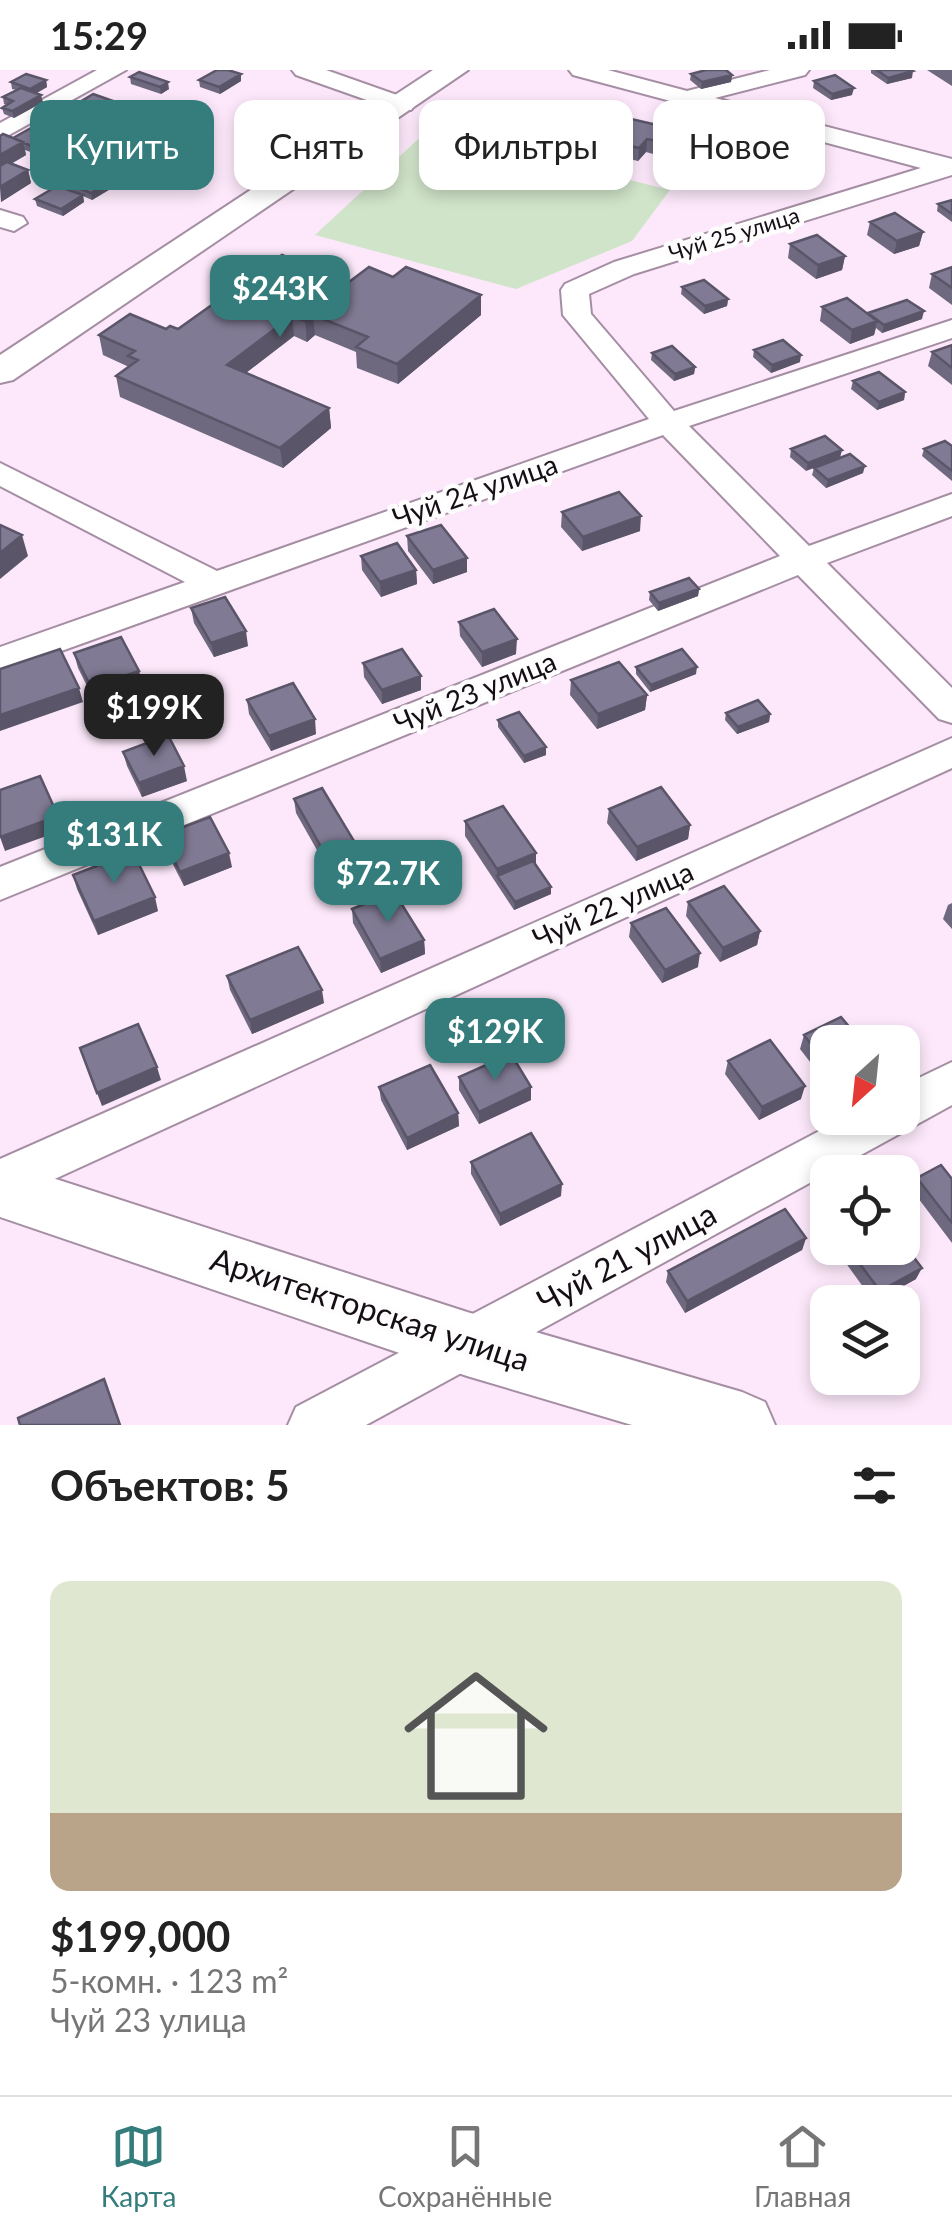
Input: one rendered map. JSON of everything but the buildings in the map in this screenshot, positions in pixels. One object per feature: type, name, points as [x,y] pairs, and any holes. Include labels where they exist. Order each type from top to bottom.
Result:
[{"type":"street","points":[[0,132],[114,70]]},
{"type":"street","points":[[304,70],[403,104]]},
{"type":"street","points":[[0,372],[452,70]]},
{"type":"street","points":[[581,70],[950,168]]},
{"type":"street","points":[[689,98],[797,70]]},
{"type":"street","name":"Чуй 25 улица","points":[[668,422],[577,315],[576,290],[624,268],[950,168]]},
{"type":"street","name":"Чуй 24 улица","points":[[0,660],[668,422],[952,330]]},
{"type":"street","points":[[668,422],[952,710]]},
{"type":"street","points":[[0,474],[214,583]]},
{"type":"street","name":"Чуй 23 улица","points":[[0,884],[803,560],[952,504]]},
{"type":"street","name":"Чуй 22 улица","points":[[0,1186],[952,752]]},
{"type":"street","points":[[920,1099],[952,1082]]},
{"type":"street","name":"Чуй 21 улица","points":[[314,1425],[854,1135]]},
{"type":"street","name":"Архитекторская улица","points":[[0,1186],[467,1344],[742,1425]]},
{"type":"green space","points":[[419,138],[419,190],[633,190],[633,181],[653,186],[653,190],[670,190],[632,241],[516,289],[315,235],[363,190],[399,190],[399,157]]}]
